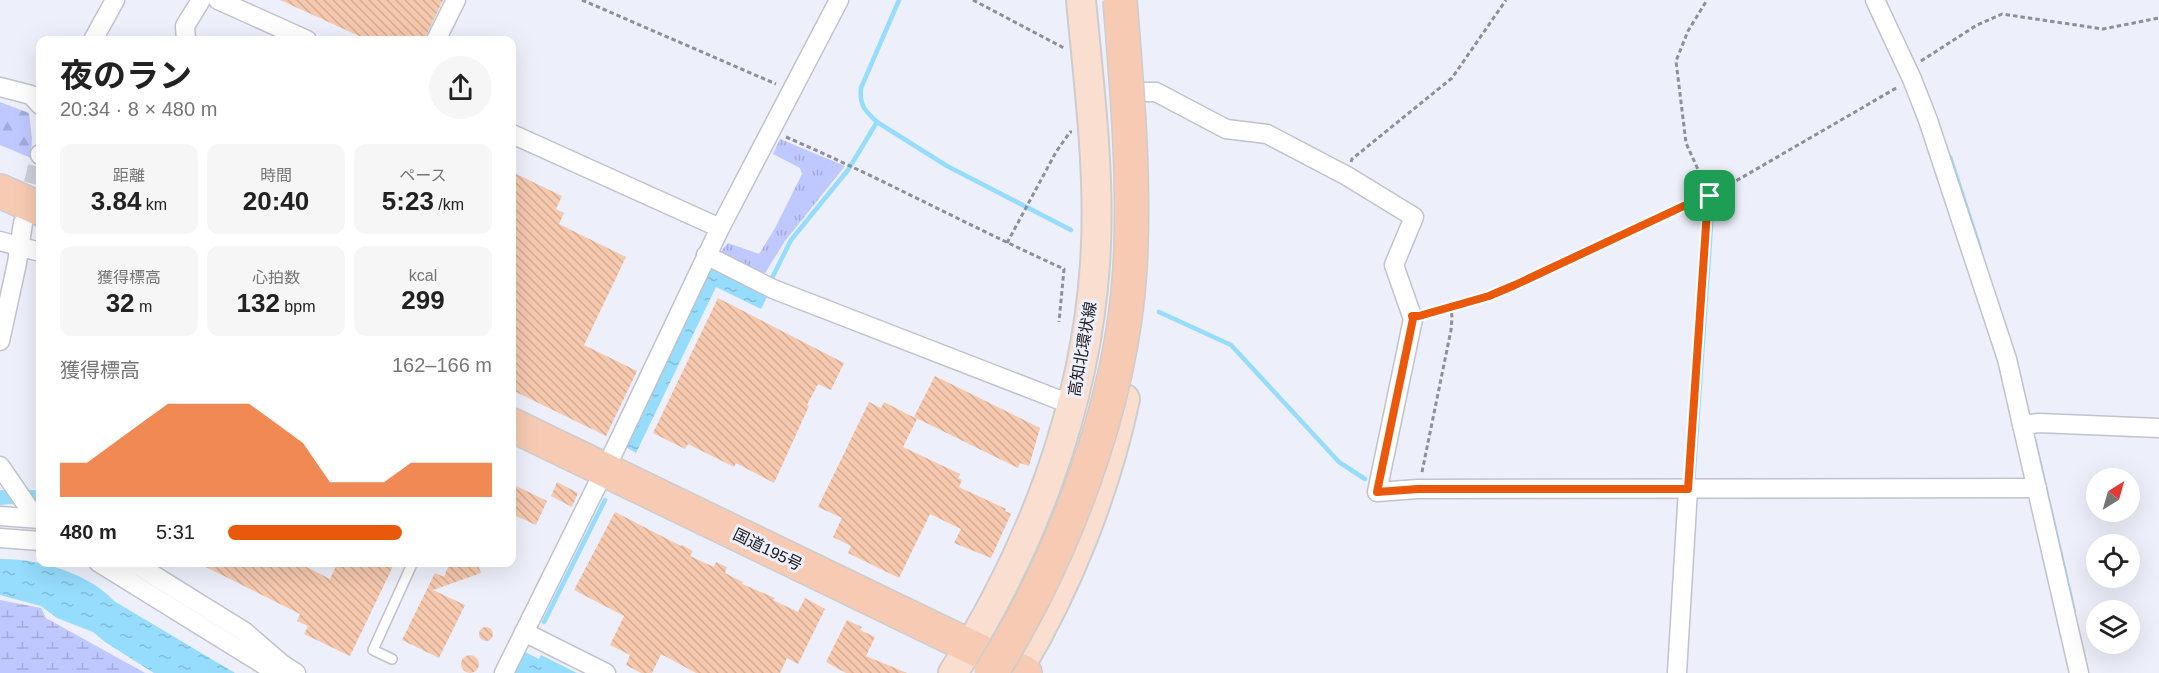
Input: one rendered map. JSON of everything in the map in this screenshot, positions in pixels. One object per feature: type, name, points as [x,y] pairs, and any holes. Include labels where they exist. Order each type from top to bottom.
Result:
[{"type":"highway","points":[[1012,672],[1012,638],[1041,581],[1071,512],[1095,448],[1112,386],[1124,327],[1130,270],[1132,210],[1131,139],[1120,0]]},
{"type":"highway","points":[[0,169],[36,184]]},
{"type":"highway","points":[[0,191],[32,216]]},
{"type":"highway","name":"国道195号","points":[[516,426],[604,470],[962,660],[1012,672]]},
{"type":"main road","name":"高知北環状線","points":[[962,660],[1014,564],[1050,478],[1073,401],[1090,308],[1095,264],[1096,211],[1093,134],[1081,0]]},
{"type":"main road","points":[[1012,672],[1062,584],[1083,537],[1111,452],[1125,395],[1140,316],[1147,208],[1135,0]]},
{"type":"street","points":[[95,36],[115,0]]},
{"type":"street","points":[[186,36],[185,26],[201,0]]},
{"type":"street","points":[[218,0],[298,36]]},
{"type":"street","points":[[438,36],[456,0]]},
{"type":"street","points":[[504,673],[706,255],[839,0]]},
{"type":"street","points":[[1875,0],[1915,71],[1928,120],[2007,359],[2031,424],[2037,488],[2079,673]]},
{"type":"street","points":[[0,87],[31,95],[36,101]]},
{"type":"street","points":[[1141,92],[1156,92],[1226,129],[1267,134],[1347,176],[1414,217],[1394,265],[1413,319],[1377,492],[1418,489],[2037,488]]},
{"type":"street","points":[[516,136],[720,228]]},
{"type":"street","points":[[0,342],[20,245],[32,216]]},
{"type":"street","points":[[0,241],[36,251]]},
{"type":"street","points":[[706,255],[767,286],[1057,399],[1073,401]]},
{"type":"street","points":[[2031,424],[2159,428]]},
{"type":"street","points":[[0,466],[35,515]]},
{"type":"street","points":[[1677,673],[1688,489]]},
{"type":"street","points":[[0,516],[35,515]]},
{"type":"street","points":[[0,538],[36,541]]},
{"type":"street","points":[[107,567],[287,672]]},
{"type":"street","points":[[140,567],[245,632],[287,672]]},
{"type":"street","points":[[524,632],[606,673]]},
{"type":"lane","points":[[392,659],[373,650],[411,567]]},
{"type":"path","points":[[582,0],[792,90]]},
{"type":"path","points":[[973,0],[1035,34],[1070,50]]},
{"type":"path","points":[[1347,176],[1352,159],[1452,78],[1506,0]]},
{"type":"path","points":[[1688,489],[1707,211],[1710,196],[1686,143],[1677,62],[1688,31],[1707,0]]},
{"type":"path","points":[[1412,316],[1489,296],[1705,196],[1710,196],[1915,71],[1977,25],[2002,14],[2103,29],[2159,18]]},
{"type":"path","points":[[771,130],[847,163],[1006,243],[1065,269],[1059,322]]},
{"type":"path","points":[[1006,243],[1056,152],[1070,132],[1093,134]]},
{"type":"path","points":[[1418,489],[1450,330],[1451,307]]},
{"type":"green space","points":[[0,102],[29,113],[32,138],[31,158],[0,145]]},
{"type":"green space","points":[[780,139],[845,166],[785,241],[762,278],[718,255],[728,243],[759,254],[775,228],[802,174],[800,168],[773,154]]},
{"type":"green space","points":[[0,600],[41,608],[46,618],[145,673],[0,673]]},
{"type":"water","points":[[715,265],[769,293],[761,309],[716,287],[636,453],[624,446],[708,269]]},
{"type":"water","points":[[0,490],[36,490],[36,503],[0,505]]},
{"type":"water","points":[[0,559],[29,561],[36,562],[36,567],[61,569],[91,582],[114,601],[235,673],[154,673],[93,632],[57,618],[41,606],[0,595]]},
{"type":"water","points":[[525,652],[539,659],[541,655],[577,673],[515,673]]},
{"type":"building","points":[[280,0],[443,0],[426,36],[359,36]]},
{"type":"building","points":[[516,174],[562,196],[556,209],[564,213],[559,224],[626,257],[584,345],[637,371],[606,436],[516,392]]},
{"type":"building","points":[[718,298],[844,363],[831,390],[818,384],[774,483],[736,463],[734,467],[688,444],[685,449],[653,433]]},
{"type":"building","points":[[935,376],[1040,428],[1029,466],[1020,463],[1018,468],[914,417]]},
{"type":"building","points":[[869,402],[881,408],[884,402],[917,419],[903,447],[960,474],[958,478],[962,480],[959,487],[1006,509],[1005,511],[1011,514],[991,558],[954,543],[961,529],[930,514],[899,578],[848,553],[851,546],[833,537],[842,518],[818,507]]},
{"type":"building","points":[[557,482],[578,493],[572,507],[551,496]]},
{"type":"building","points":[[516,486],[547,501],[536,525],[516,516]]},
{"type":"building","points":[[615,512],[693,551],[690,556],[714,567],[716,562],[727,567],[725,573],[743,582],[742,584],[775,598],[773,600],[798,612],[805,598],[825,609],[798,664],[787,658],[780,673],[696,673],[661,654],[652,673],[641,673],[626,665],[630,655],[610,645],[624,616],[574,590]]},
{"type":"building","points":[[206,567],[307,567],[330,579],[336,567],[393,567],[350,656],[304,634],[308,626],[297,621],[300,614]]},
{"type":"building","points":[[448,567],[479,567],[481,573],[433,590],[465,605],[439,658],[402,640],[435,573],[444,577]]},
{"type":"building","points":[[847,620],[862,627],[860,630],[875,637],[866,656],[907,673],[846,673],[826,662]]},
{"type":"building","points":[[483,627],[489,627],[493,634],[489,641],[483,641],[479,637],[479,631]]},
{"type":"building","points":[[470,655],[476,658],[479,664],[476,670],[470,673],[464,670],[461,664],[464,658]]},
{"type":"waterway","points":[[770,282],[791,240],[848,170],[877,122],[864,107],[861,88],[899,0]]},
{"type":"waterway","points":[[877,122],[947,166],[1071,230]]},
{"type":"waterway","points":[[1950,157],[1980,249]]},
{"type":"waterway","points":[[1693,484],[1712,212]]},
{"type":"waterway","points":[[1159,312],[1231,345],[1339,462],[1365,479]]},
{"type":"waterway","points":[[2034,439],[2074,612]]},
{"type":"waterway","points":[[544,622],[605,500]]},
{"type":"tunnel","points":[[26,210],[36,171]]},
{"type":"route","points":[[1705,196],[1710,196],[1707,211],[1688,489],[1418,489],[1377,492],[1412,316],[1489,296],[1705,196]]}]
